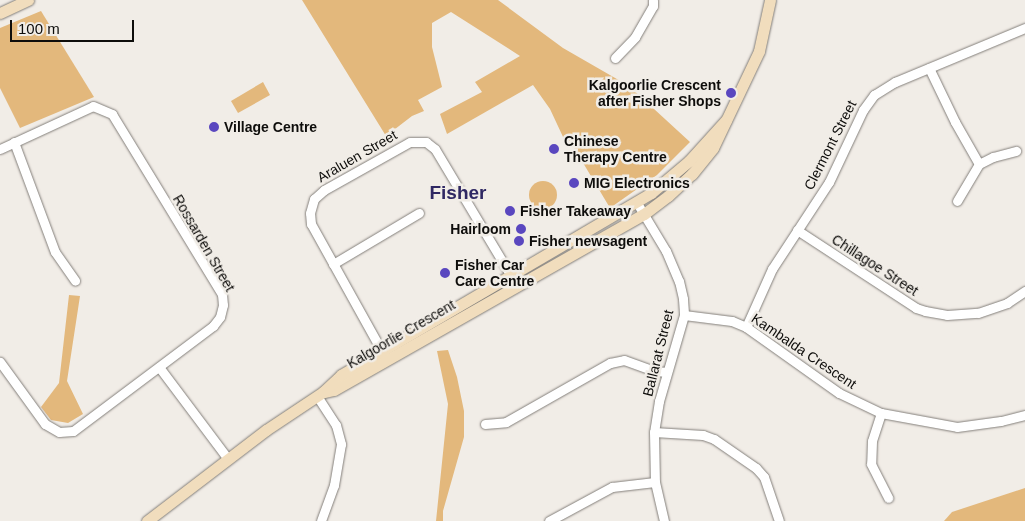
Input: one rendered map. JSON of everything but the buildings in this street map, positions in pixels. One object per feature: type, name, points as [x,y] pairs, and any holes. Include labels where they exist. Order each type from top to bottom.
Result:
[{"type":"street","points":[[0,13],[28,0]]},
{"type":"street","points":[[615,58],[635,37],[653,6],[653,0]]},
{"type":"street","name":"Kalgoorlie Crescent","points":[[514,281],[644,214],[668,196],[692,174],[713,148],[758,51],[770,0]]},
{"type":"street","name":"Clermont Street","points":[[746,327],[772,269],[829,182],[867,103],[883,88],[1025,28]]},
{"type":"street","points":[[929,68],[978,164]]},
{"type":"street","name":"Rossarden Street","points":[[0,149],[93,106],[112,114],[222,294],[223,300],[223,312],[218,322],[73,431],[59,432],[45,424],[0,362]]},
{"type":"street","name":"Kalgoorlie Crescent","points":[[147,521],[266,430],[320,394],[340,375],[385,355],[514,281],[637,203],[677,172],[726,120]]},
{"type":"street","points":[[14,142],[55,252],[75,281]]},
{"type":"street","name":"Araluen Street","points":[[385,355],[311,224],[310,213],[314,199],[324,190],[410,142],[426,142],[435,149],[514,281]]},
{"type":"street","points":[[957,200],[978,164],[993,157],[1016,151]]},
{"type":"street","name":"Ballarat Street","points":[[637,203],[666,251],[679,281],[684,315],[677,344],[667,372],[654,432],[655,482],[664,521]]},
{"type":"street","points":[[333,264],[419,213]]},
{"type":"street","name":"Chillagoe Street","points":[[797,230],[916,308],[925,311],[947,315],[978,313],[1007,303],[1025,290]]},
{"type":"street","name":"Kambalda Crescent","points":[[684,315],[732,321],[746,327],[839,393],[881,413],[957,427],[1001,421],[1025,415]]},
{"type":"street","points":[[485,424],[506,422],[610,363],[624,360],[655,371],[667,372]]},
{"type":"street","points":[[159,367],[228,459]]},
{"type":"street","points":[[320,394],[336,425],[340,444],[339,465],[321,521]]},
{"type":"street","points":[[881,413],[872,441],[871,464],[888,498]]},
{"type":"street","points":[[654,432],[708,437],[756,468],[764,477],[779,521]]},
{"type":"street","points":[[549,521],[612,487],[655,482]]},
{"type":"shaded area","points":[[302,0],[498,0],[563,48],[629,86],[690,142],[657,175],[610,208],[570,141],[564,139],[550,109],[533,85],[447,134],[440,114],[482,92],[475,82],[520,56],[451,12],[432,23],[432,47],[442,87],[418,100],[424,111],[412,116],[386,136]]},
{"type":"shaded area","points":[[41,11],[94,97],[20,128],[0,88],[0,28]]},
{"type":"shaded area","points":[[263,82],[270,95],[238,113],[231,101]]},
{"type":"shaded area","points":[[543,181],[553,185],[557,195],[553,205],[543,209],[533,205],[529,195],[533,185]]},
{"type":"shaded area","points":[[69,295],[80,296],[67,381],[83,414],[68,423],[51,420],[41,407],[59,383]]},
{"type":"shaded area","points":[[448,350],[457,377],[464,411],[464,437],[443,511],[443,521],[436,521],[448,404],[437,351]]},
{"type":"shaded area","points":[[1025,488],[1025,521],[944,521],[952,512]]},
{"type":"place","name":"Kalgoorlie Crescent after Fisher Shops","points":[[731,93]]},
{"type":"place","name":"Village Centre","points":[[214,127]]},
{"type":"place","name":"Chinese Therapy Centre","points":[[554,149]]},
{"type":"place","name":"MIG Electronics","points":[[574,183]]},
{"type":"place","name":"Fisher Takeaway","points":[[510,211]]},
{"type":"place","name":"Hairloom","points":[[521,229]]},
{"type":"place","name":"Fisher newsagent","points":[[519,241]]},
{"type":"place","name":"Fisher Car Care Centre","points":[[445,273]]},
{"type":"district","name":"Fisher","points":[[458,193]]}]
